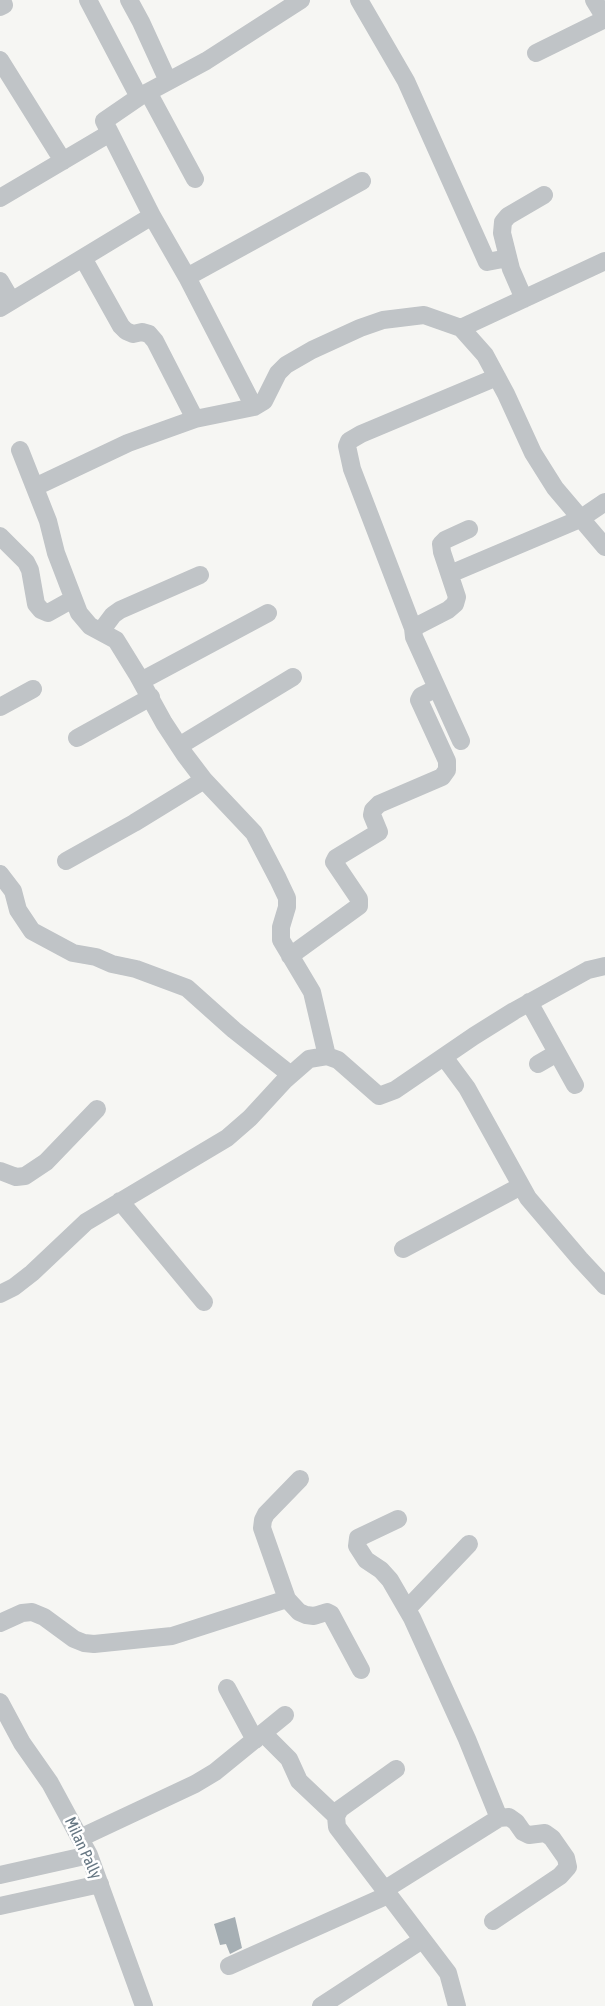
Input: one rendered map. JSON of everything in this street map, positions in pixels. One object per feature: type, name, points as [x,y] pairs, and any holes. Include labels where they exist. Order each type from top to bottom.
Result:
[{"type":"street","points":[[0,8],[4,5],[2,0]]},
{"type":"street","points":[[88,0],[195,179]]},
{"type":"street","points":[[129,0],[168,81]]},
{"type":"street","points":[[254,407],[188,277],[152,216],[104,121],[144,94],[206,61],[301,0]]},
{"type":"street","points":[[359,0],[406,82],[487,262],[508,258]]},
{"type":"street","points":[[536,53],[605,18],[594,0]]},
{"type":"street","points":[[0,60],[63,161]]},
{"type":"street","points":[[0,198],[110,133]]},
{"type":"street","points":[[188,277],[362,181]]},
{"type":"street","points":[[524,299],[508,258],[502,232],[502,222],[508,216],[544,195]]},
{"type":"street","points":[[0,281],[6,304],[152,216]]},
{"type":"street","points":[[83,258],[121,326],[133,334],[142,332],[149,334],[155,341],[195,419]]},
{"type":"street","points":[[461,328],[605,261]]},
{"type":"street","points":[[35,487],[128,443],[195,419],[254,407],[264,401],[278,373],[286,365],[312,350],[382,320],[424,315],[461,328],[484,355],[497,377],[541,467],[555,488],[605,547]]},
{"type":"street","points":[[461,741],[414,637],[413,628],[352,469],[347,446],[349,441],[361,434],[497,377]]},
{"type":"street","points":[[20,450],[48,521],[56,553],[79,613],[90,626],[116,640],[179,746],[204,780],[254,833],[278,879],[287,898],[287,907],[281,927],[281,940],[312,992],[326,1056]]},
{"type":"street","points":[[450,574],[580,519],[605,502]]},
{"type":"street","points":[[413,628],[448,610],[455,604],[457,598],[441,544],[469,528]]},
{"type":"street","points":[[0,536],[26,562],[30,570],[36,604],[41,610],[48,613],[73,599]]},
{"type":"street","points":[[101,631],[112,615],[120,610],[200,574]]},
{"type":"street","points":[[141,682],[268,613]]},
{"type":"street","points":[[179,746],[293,677]]},
{"type":"street","points":[[290,956],[359,906],[360,899],[334,862],[336,858],[379,832],[372,815],[373,810],[379,804],[442,777],[448,770],[447,761],[419,700],[421,696],[438,688]]},
{"type":"street","points":[[0,707],[33,689]]},
{"type":"street","points":[[77,738],[150,698]]},
{"type":"street","points":[[66,861],[134,824],[204,780]]},
{"type":"street","points":[[0,874],[13,891],[18,910],[32,931],[73,953],[96,957],[112,964],[136,968],[188,988],[234,1030],[291,1075]]},
{"type":"street","points":[[0,1294],[14,1287],[32,1273],[86,1222],[227,1138],[250,1118],[309,1059],[326,1056],[338,1060],[379,1096],[396,1090],[474,1036],[529,1002],[588,970],[605,966]]},
{"type":"street","points":[[529,1002],[575,1085]]},
{"type":"street","points":[[538,1064],[557,1053]]},
{"type":"street","points":[[444,1057],[467,1088],[528,1198],[605,1286]]},
{"type":"street","points":[[0,1171],[16,1177],[25,1176],[46,1162],[97,1109]]},
{"type":"street","points":[[403,1249],[521,1186]]},
{"type":"street","points":[[120,1201],[204,1302]]},
{"type":"street","points":[[300,1479],[266,1514],[262,1528],[287,1599],[299,1612],[306,1615],[314,1616],[328,1612],[331,1614],[360,1670]]},
{"type":"street","points":[[398,1519],[358,1538],[357,1546],[366,1560],[390,1580],[407,1609],[467,1739],[499,1818]]},
{"type":"street","points":[[407,1609],[470,1544]]},
{"type":"street","points":[[0,1623],[22,1613],[32,1612],[44,1617],[74,1639],[94,1644],[172,1636],[287,1599]]},
{"type":"street","points":[[227,1688],[259,1737],[289,1759],[299,1781],[336,1816]]},
{"type":"street","name":"Milan Pally","points":[[0,1702],[22,1743],[50,1783],[89,1855],[144,2006]]},
{"type":"street","points":[[80,1838],[195,1784],[215,1772],[285,1715]]},
{"type":"street","points":[[396,1769],[340,1809],[336,1816],[337,1827],[448,1973],[458,2006]]},
{"type":"street","points":[[229,1966],[386,1892],[499,1818],[509,1817],[516,1822],[523,1832],[529,1835],[545,1833],[552,1838],[566,1858],[568,1867],[560,1876],[493,1920]]},
{"type":"street","points":[[0,1874],[89,1855]]},
{"type":"street","points":[[0,1906],[100,1884]]},
{"type":"street","points":[[321,2006],[422,1940]]},
{"type":"building","points":[[235,1917],[242,1948],[230,1954],[226,1944],[220,1945],[214,1924]]}]
